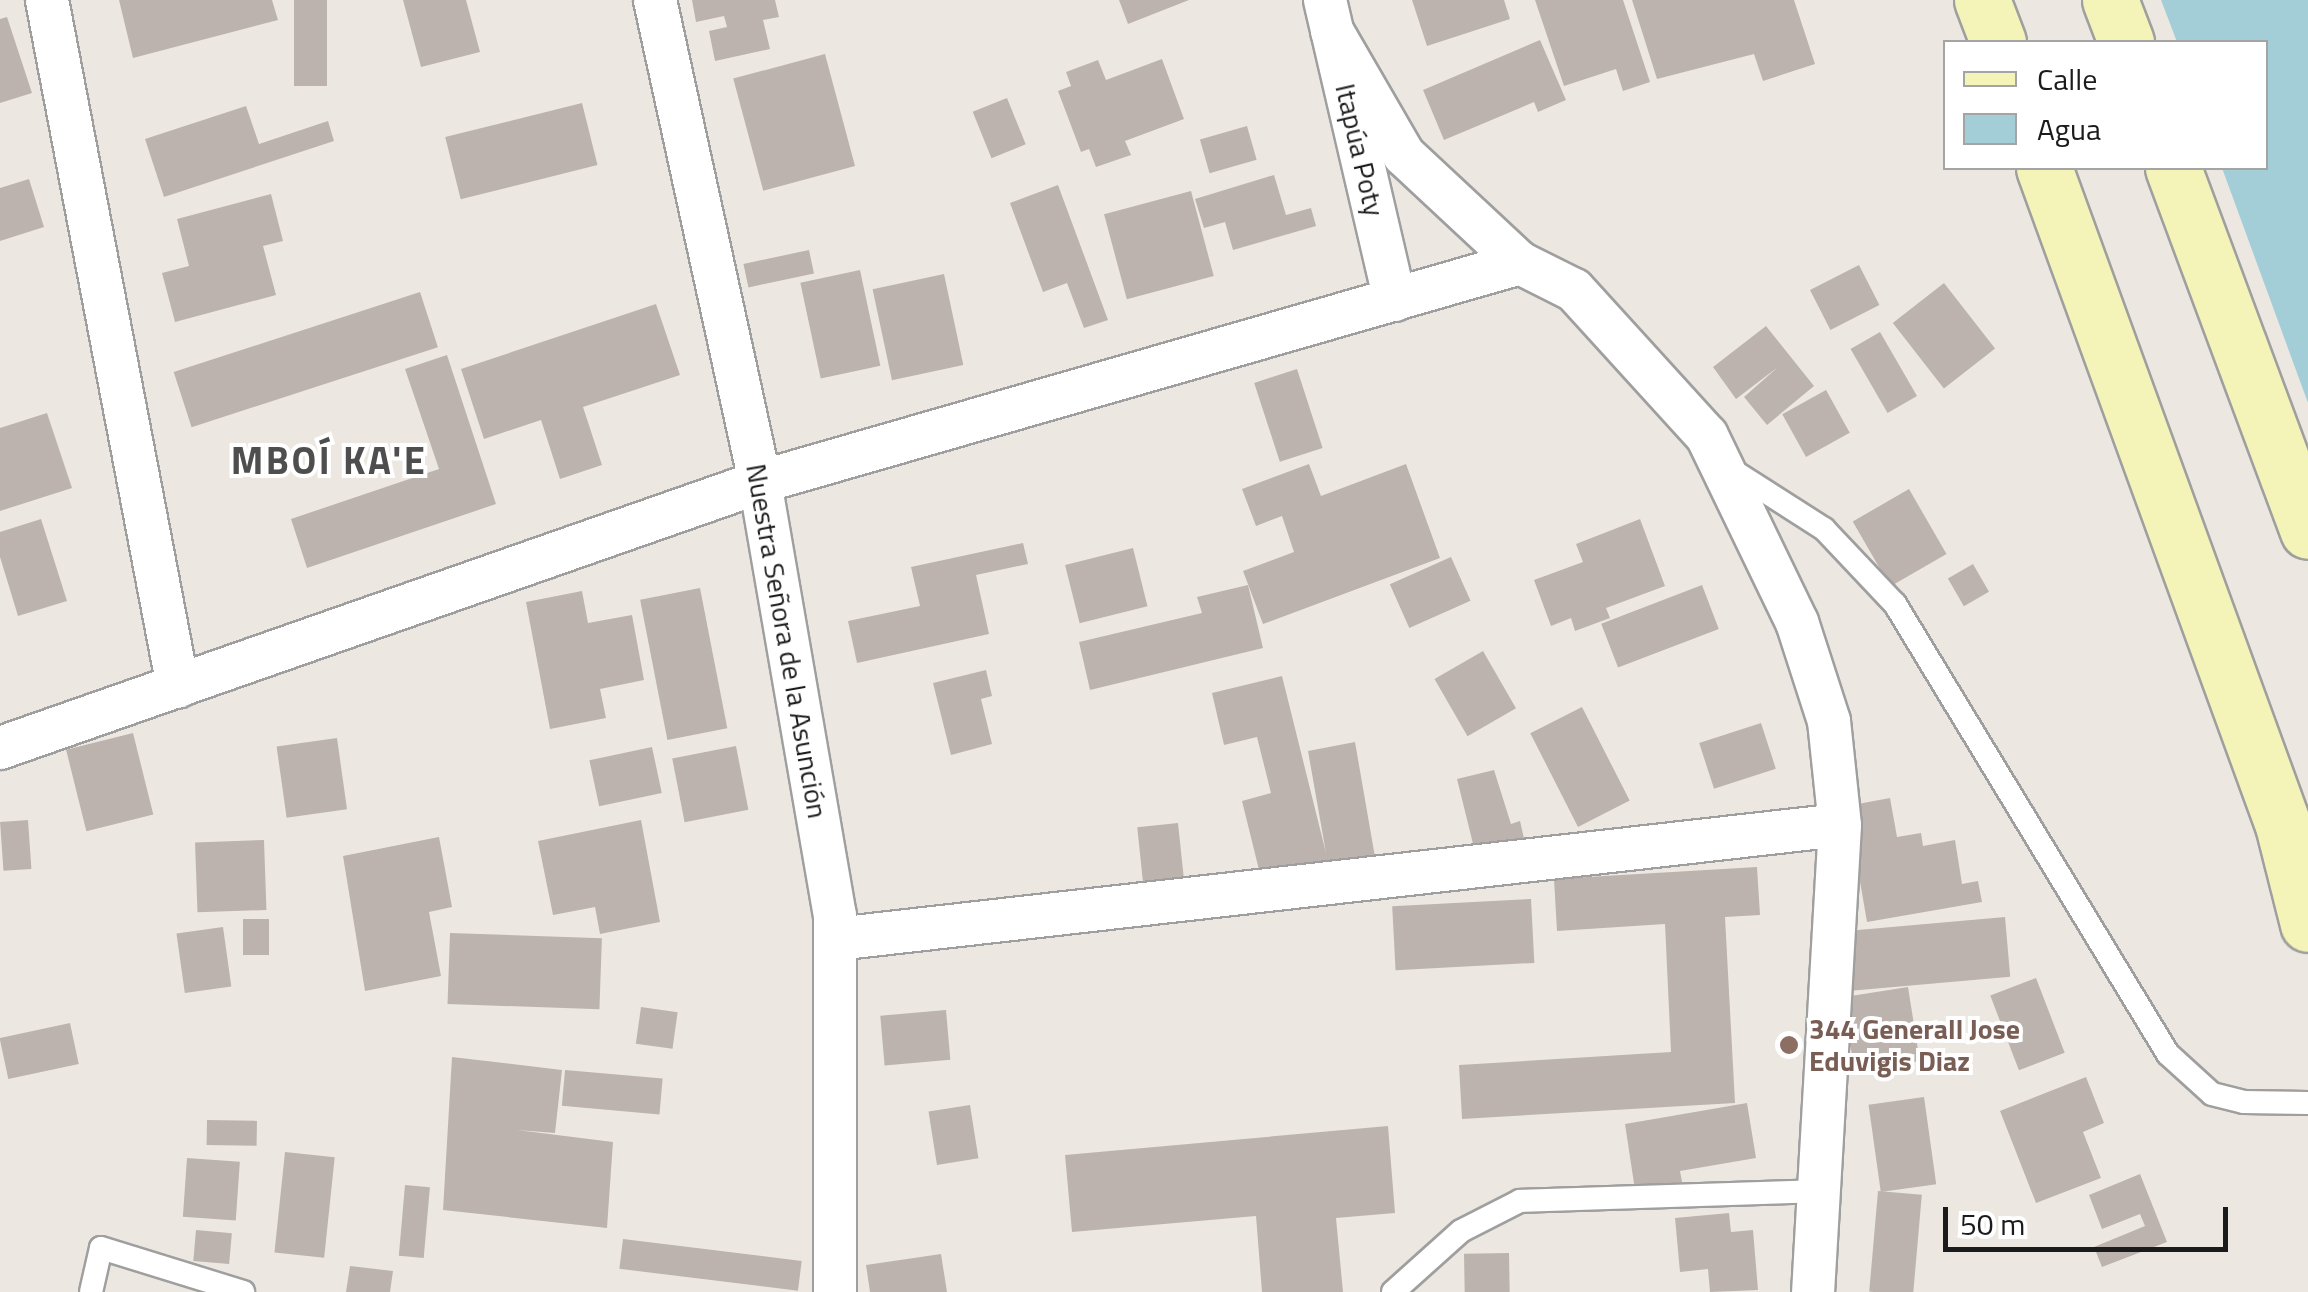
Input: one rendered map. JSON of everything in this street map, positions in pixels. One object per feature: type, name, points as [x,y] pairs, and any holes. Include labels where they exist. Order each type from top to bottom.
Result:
[{"type":"main road","points":[[1982,0],[1997,40]]},
{"type":"main road","points":[[2110,0],[2125,40]]},
{"type":"main road","points":[[2045,170],[2284,824],[2308,924]]},
{"type":"main road","points":[[2175,170],[2308,532]]},
{"type":"street","points":[[47,0],[178,687]]},
{"type":"street","name":"Nuestra Señora de la Asunción","points":[[655,0],[760,482],[836,939],[834,1292]]},
{"type":"street","points":[[2134,0],[2148,40]]},
{"type":"street","points":[[1329,16],[1404,155],[1520,263],[1574,290],[1707,436],[1797,622],[1829,721],[1840,826],[1813,1292]]},
{"type":"street","name":"Itapúa Poty","points":[[1329,16],[1395,300]]},
{"type":"street","points":[[2196,170],[2308,478]]},
{"type":"street","points":[[0,748],[760,482],[1520,263]]},
{"type":"street","points":[[836,939],[1840,826]]},
{"type":"lane","points":[[1720,462],[1824,529],[1896,604],[2168,1054],[2212,1094],[2244,1102],[2308,1103]]},
{"type":"lane","points":[[1394,1292],[1461,1231],[1520,1202],[1819,1191]]},
{"type":"lane","points":[[91,1292],[101,1248],[243,1292]]},
{"type":"water","points":[[2161,0],[2308,0],[2308,403],[2223,170],[2268,170],[2268,40],[2176,40]]},
{"type":"building","points":[[119,0],[272,0],[278,20],[133,58]]},
{"type":"building","points":[[294,0],[327,0],[327,86],[294,86]]},
{"type":"building","points":[[403,0],[466,0],[480,52],[421,67]]},
{"type":"building","points":[[692,0],[775,0],[779,17],[763,20],[770,49],[715,61],[709,31],[727,27],[724,16],[696,22]]},
{"type":"building","points":[[1119,0],[1189,0],[1128,24]]},
{"type":"building","points":[[1412,0],[1504,0],[1510,19],[1427,46]]},
{"type":"building","points":[[1535,0],[1623,0],[1650,82],[1623,91],[1616,69],[1564,86]]},
{"type":"building","points":[[1632,0],[1794,0],[1815,64],[1763,81],[1754,54],[1657,79]]},
{"type":"building","points":[[7,17],[32,93],[0,103],[0,19]]},
{"type":"building","points":[[1540,40],[1566,100],[1538,112],[1534,102],[1444,140],[1423,90]]},
{"type":"building","points":[[825,54],[855,166],[763,191],[733,79]]},
{"type":"building","points":[[1162,59],[1184,119],[1125,141],[1131,155],[1096,167],[1089,149],[1081,152],[1058,91],[1071,86],[1066,72],[1098,60],[1106,80]]},
{"type":"building","points":[[1007,98],[1026,144],[991,158],[973,112]]},
{"type":"building","points":[[582,103],[597,165],[461,199],[445,137]]},
{"type":"building","points":[[246,106],[259,144],[328,121],[334,141],[164,197],[145,139]]},
{"type":"building","points":[[1247,126],[1257,160],[1210,173],[1200,140]]},
{"type":"building","points":[[1274,175],[1286,215],[1311,208],[1316,226],[1233,250],[1225,222],[1204,228],[1195,199]]},
{"type":"building","points":[[29,179],[44,227],[0,241],[0,188]]},
{"type":"building","points":[[1058,185],[1108,320],[1084,328],[1067,283],[1043,292],[1010,203]]},
{"type":"building","points":[[1191,191],[1214,276],[1127,299],[1104,214]]},
{"type":"building","points":[[271,194],[283,241],[263,246],[276,295],[175,322],[162,273],[189,266],[177,219]]},
{"type":"building","points":[[809,250],[814,273],[748,287],[743,264]]},
{"type":"building","points":[[1859,265],[1879,305],[1830,330],[1810,290]]},
{"type":"building","points":[[860,270],[880,366],[821,379],[800,283]]},
{"type":"building","points":[[944,274],[963,365],[892,380],[873,289]]},
{"type":"building","points":[[1944,283],[1995,348],[1944,388],[1893,323]]},
{"type":"building","points":[[420,292],[438,347],[192,427],[174,372]]},
{"type":"building","points":[[656,304],[680,375],[583,407],[602,465],[560,479],[541,420],[484,439],[461,369]]},
{"type":"building","points":[[1766,326],[1814,386],[1767,425],[1744,397],[1778,367],[1736,399],[1713,367]]},
{"type":"building","points":[[1880,332],[1917,396],[1888,413],[1851,349]]},
{"type":"building","points":[[447,355],[496,504],[307,568],[291,519],[439,469],[405,369]]},
{"type":"building","points":[[1297,369],[1323,448],[1280,462],[1254,383]]},
{"type":"building","points":[[1826,390],[1850,433],[1806,457],[1782,414]]},
{"type":"building","points":[[47,413],[72,488],[0,511],[0,428]]},
{"type":"building","points":[[1309,464],[1321,496],[1406,464],[1440,558],[1263,624],[1243,571],[1294,552],[1282,516],[1256,526],[1242,489]]},
{"type":"building","points":[[1909,489],[1946,554],[1890,586],[1853,522]]},
{"type":"building","points":[[41,519],[67,601],[18,616],[0,557],[0,532]]},
{"type":"building","points":[[1640,519],[1665,586],[1606,608],[1610,618],[1575,631],[1571,618],[1551,626],[1534,580],[1583,562],[1576,544]]},
{"type":"building","points":[[1023,543],[1028,564],[976,575],[989,634],[857,663],[848,621],[920,606],[911,567]]},
{"type":"building","points":[[1133,548],[1148,606],[1080,623],[1065,565]]},
{"type":"building","points":[[1451,557],[1471,601],[1409,628],[1390,584]]},
{"type":"building","points":[[1973,564],[1989,592],[1964,606],[1948,578]]},
{"type":"building","points":[[1248,585],[1263,648],[1090,690],[1079,642],[1202,613],[1197,597]]},
{"type":"building","points":[[1702,585],[1719,629],[1618,668],[1601,624]]},
{"type":"building","points":[[700,588],[727,728],[667,740],[640,600]]},
{"type":"building","points":[[582,591],[588,623],[632,615],[644,680],[600,689],[606,718],[550,729],[526,602]]},
{"type":"building","points":[[1483,651],[1516,708],[1468,736],[1435,679]]},
{"type":"building","points":[[986,670],[992,696],[981,699],[992,744],[951,755],[933,683]]},
{"type":"building","points":[[1282,676],[1326,853],[1308,751],[1355,742],[1375,857],[1262,882],[1242,801],[1271,793],[1257,737],[1224,745],[1212,693]]},
{"type":"building","points":[[1582,707],[1630,801],[1578,827],[1530,733]]},
{"type":"building","points":[[1761,723],[1776,769],[1714,789],[1699,743]]},
{"type":"building","points":[[133,733],[153,815],[86,831],[66,750]]},
{"type":"building","points":[[337,738],[347,809],[287,818],[277,746]]},
{"type":"building","points":[[736,746],[748,810],[685,822],[672,758]]},
{"type":"building","points":[[652,747],[662,793],[599,806],[589,760]]},
{"type":"building","points":[[1494,770],[1511,824],[1520,821],[1525,843],[1476,856],[1457,779]]},
{"type":"building","points":[[1890,798],[1897,837],[1921,833],[1923,846],[1955,840],[1962,884],[1978,881],[1982,902],[1867,922],[1847,806]]},
{"type":"building","points":[[28,820],[31,869],[3,871],[0,822]]},
{"type":"building","points":[[641,820],[660,922],[600,934],[595,907],[553,915],[538,841]]},
{"type":"building","points":[[1178,823],[1184,877],[1143,881],[1137,827]]},
{"type":"building","points":[[439,837],[452,907],[429,912],[441,976],[365,991],[343,856]]},
{"type":"building","points":[[264,840],[266,910],[197,912],[195,842]]},
{"type":"building","points":[[1757,867],[1760,915],[1725,917],[1735,1103],[1462,1119],[1459,1065],[1671,1052],[1665,924],[1557,931],[1554,879]]},
{"type":"building","points":[[1531,899],[1534,963],[1396,970],[1392,906]]},
{"type":"building","points":[[2005,917],[2010,977],[1843,991],[1838,932]]},
{"type":"building","points":[[243,919],[269,919],[269,955],[243,955]]},
{"type":"building","points":[[223,927],[231,986],[185,993],[176,934]]},
{"type":"building","points":[[450,933],[602,938],[599,1009],[448,1004]]},
{"type":"building","points":[[2036,978],[2065,1053],[2019,1070],[1990,996]]},
{"type":"building","points":[[1908,987],[1920,1061],[1855,1071],[1843,997]]},
{"type":"building","points":[[641,1007],[678,1012],[672,1049],[636,1044]]},
{"type":"building","points":[[946,1010],[950,1060],[885,1066],[880,1016]]},
{"type":"building","points":[[70,1023],[79,1064],[8,1079],[0,1038]]},
{"type":"building","points":[[452,1057],[562,1070],[555,1133],[517,1130],[613,1142],[607,1228],[443,1210]]},
{"type":"building","points":[[565,1070],[663,1079],[659,1114],[562,1106]]},
{"type":"building","points":[[2086,1077],[2104,1123],[2083,1132],[2101,1178],[2036,1203],[2000,1111]]},
{"type":"building","points":[[1924,1097],[1936,1184],[1881,1192],[1869,1105]]},
{"type":"building","points":[[1747,1103],[1756,1158],[1680,1171],[1682,1182],[1635,1190],[1625,1124]]},
{"type":"building","points":[[970,1105],[978,1158],[937,1165],[929,1112]]},
{"type":"building","points":[[207,1120],[257,1121],[257,1146],[207,1145]]},
{"type":"building","points":[[1388,1126],[1395,1213],[1336,1218],[1343,1292],[1262,1292],[1256,1216],[1072,1232],[1065,1155]]},
{"type":"building","points":[[285,1152],[335,1157],[324,1258],[274,1252]]},
{"type":"building","points":[[187,1158],[240,1162],[236,1221],[183,1217]]},
{"type":"building","points":[[2140,1174],[2167,1242],[2102,1267],[2094,1247],[2145,1226],[2140,1214],[2102,1229],[2089,1195]]},
{"type":"building","points":[[405,1185],[430,1187],[424,1258],[399,1256]]},
{"type":"building","points":[[1878,1191],[1922,1195],[1913,1292],[1869,1292]]},
{"type":"building","points":[[1729,1213],[1731,1232],[1753,1230],[1758,1290],[1710,1292],[1708,1269],[1680,1272],[1675,1218]]},
{"type":"building","points":[[196,1230],[232,1233],[229,1264],[193,1261]]},
{"type":"building","points":[[623,1239],[802,1261],[798,1291],[619,1269]]},
{"type":"building","points":[[1509,1253],[1510,1292],[1465,1292],[1464,1254]]},
{"type":"building","points":[[941,1254],[947,1292],[870,1292],[866,1265]]},
{"type":"building","points":[[350,1266],[393,1271],[390,1292],[346,1292]]},
{"type":"place","name":"344 Generall Jose Eduvigis Diaz","points":[[1789,1045]]},
{"type":"district","name":"MBOÍ KA'E","points":[[329,461]]}]
